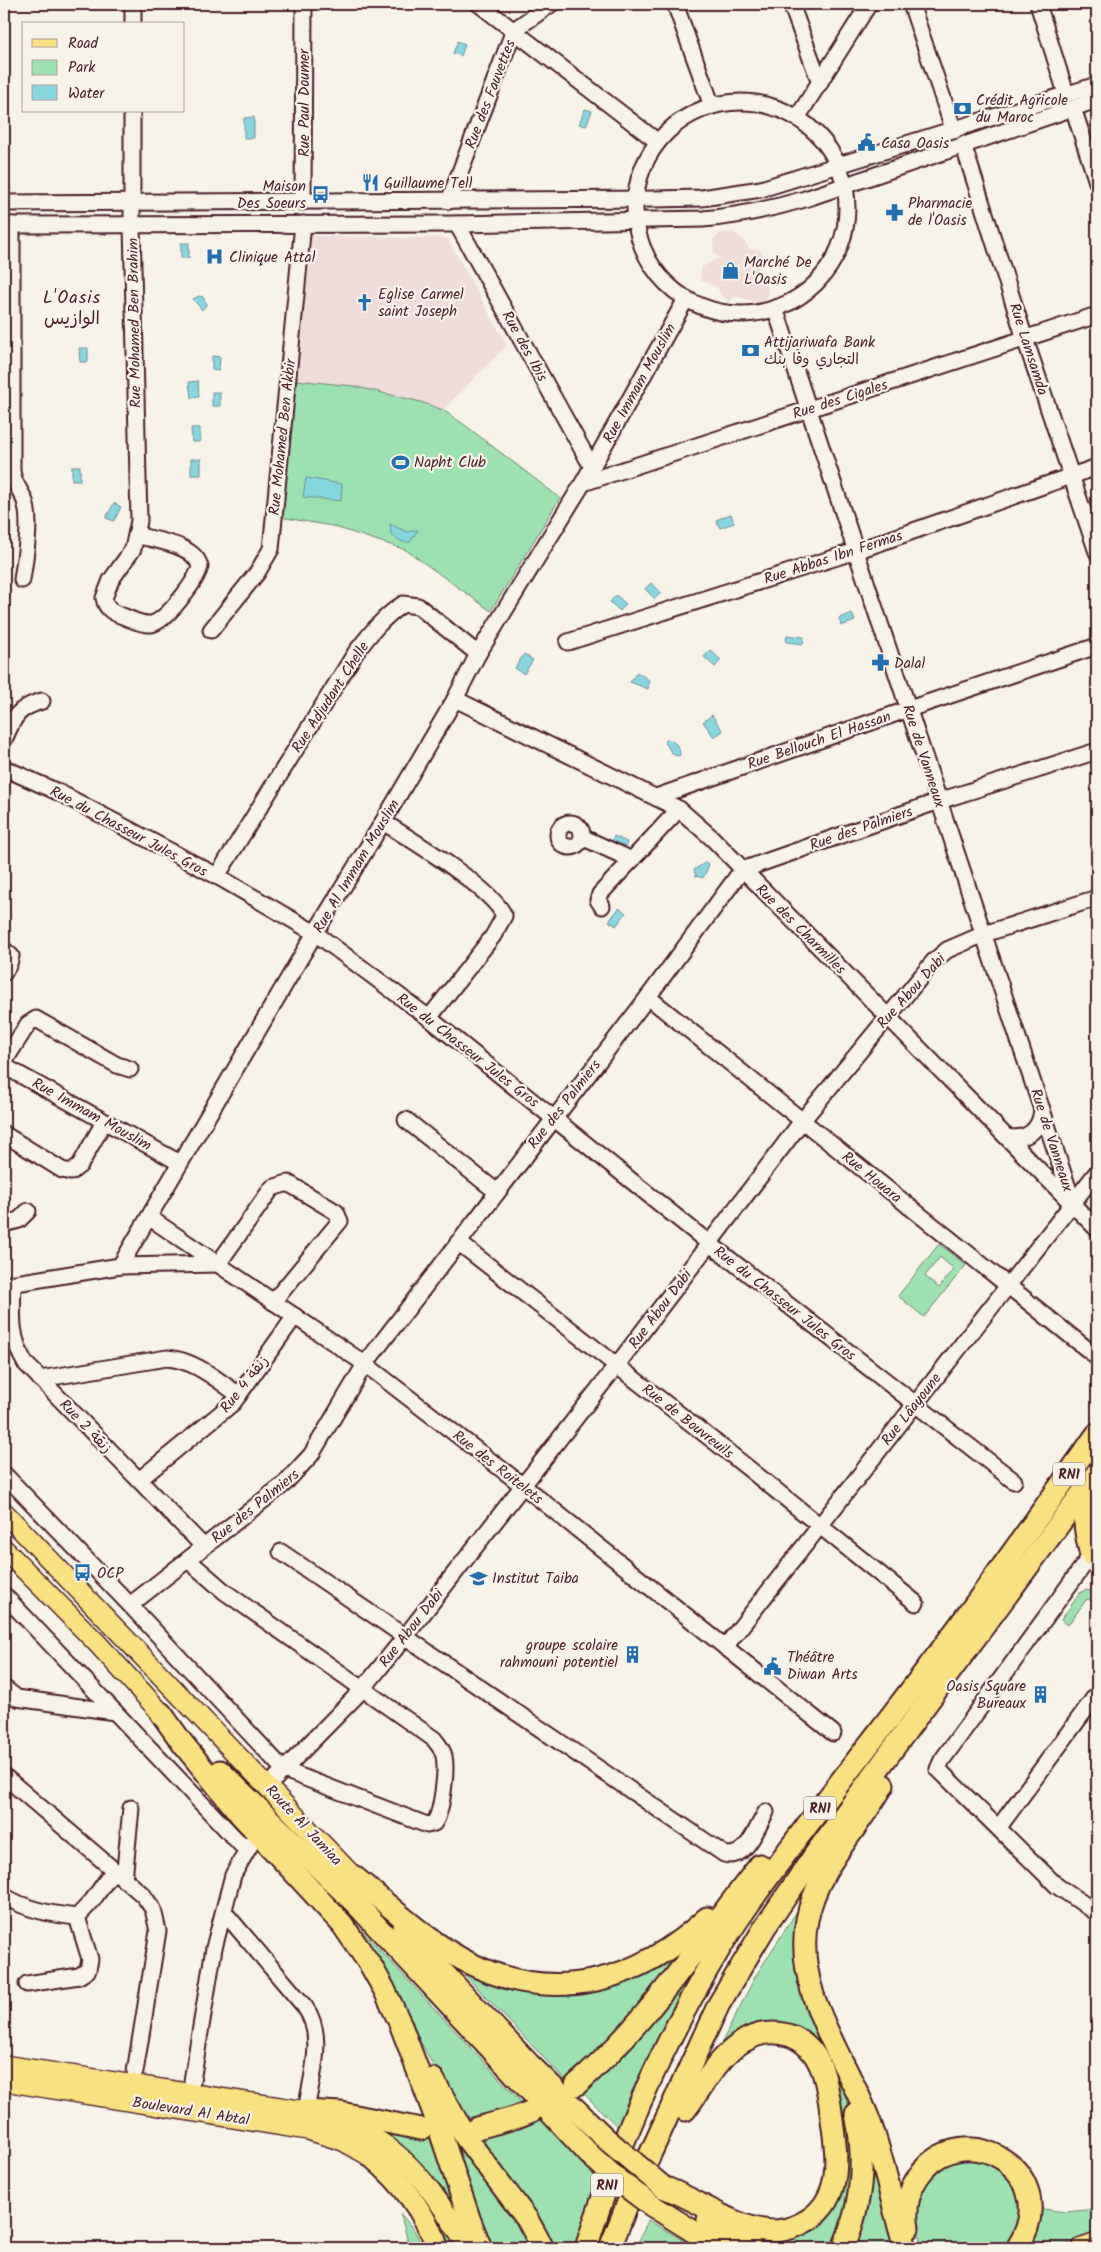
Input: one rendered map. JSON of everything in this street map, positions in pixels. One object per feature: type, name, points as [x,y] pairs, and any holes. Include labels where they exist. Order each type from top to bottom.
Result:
[{"type":"highway","name":"RN1","points":[[586,2248],[600,2203],[632,2122],[676,2029],[724,1941],[760,1888],[865,1747],[918,1681],[1097,1434]]},
{"type":"highway","name":"RN1","points":[[610,2248],[659,2133],[724,1997],[749,1952],[798,1877],[891,1754],[1095,1476]]},
{"type":"highway","points":[[1094,1561],[1085,1531],[1084,1516],[1085,1503],[1095,1476]]},
{"type":"highway","points":[[576,2085],[595,2068],[630,2030],[867,1732],[975,1588],[1022,1531],[1040,1513]]},
{"type":"highway","points":[[1056,1531],[1071,1531],[1080,1538],[1094,1561]]},
{"type":"highway","points":[[161,1712],[252,1842],[342,1924],[371,1966],[400,2023],[481,2248]]},
{"type":"highway","name":"Route Al Jamiaa","points":[[161,1712],[357,1905],[589,2154],[619,2181],[651,2205],[720,2248]]},
{"type":"highway","points":[[843,2248],[857,2204],[862,2159],[856,2113],[836,2050],[816,2003],[808,1976],[805,1948],[807,1920],[815,1893],[827,1867],[883,1786],[889,1770],[891,1754]]},
{"type":"highway","points":[[625,2248],[720,2024],[752,1964],[795,1897],[871,1789],[891,1754]]},
{"type":"highway","points":[[353,1876],[419,1930],[468,1962],[493,1974],[518,1980],[557,1984],[605,1978],[648,1962],[683,1938],[750,1878]]},
{"type":"highway","name":"Route Al Jamiaa","points":[[353,1876],[529,2064],[604,2138],[663,2187]]},
{"type":"highway","points":[[400,2023],[416,2046],[466,2138],[527,2219],[543,2248]]},
{"type":"highway","points":[[663,2187],[738,2222],[764,2230],[777,2231],[795,2226],[812,2217],[822,2208],[834,2185],[837,2155],[827,2084],[815,2055],[798,2039],[774,2032],[764,2033],[743,2041],[722,2059],[685,2110]]},
{"type":"highway","points":[[836,2050],[852,2078],[874,2133],[905,2248]]},
{"type":"highway","points":[[306,2111],[341,2113],[421,2129]]},
{"type":"highway","points":[[478,2128],[532,2111]]},
{"type":"highway","points":[[911,2248],[907,2221],[907,2204],[916,2180],[926,2167],[939,2157],[955,2151],[972,2149],[988,2152],[1003,2159],[1016,2170],[1025,2184],[1030,2199],[1030,2215],[1027,2232],[1018,2248]]},
{"type":"highway","points":[[373,2158],[385,2168],[414,2201],[427,2221],[438,2248]]},
{"type":"highway","points":[[663,2187],[701,2215],[752,2248]]},
{"type":"main road","name":"Route Al Jamiaa","points":[[4,1512],[353,1876]]},
{"type":"main road","name":"Route Al Jamiaa","points":[[4,1549],[96,1642],[161,1712]]},
{"type":"main road","name":"Boulevard Al Abtal","points":[[4,2064],[306,2111],[359,2130],[373,2137],[397,2154],[425,2183],[468,2248]]},
{"type":"main road","name":"Boulevard Al Abtal","points":[[4,2081],[308,2130],[342,2142],[373,2158]]},
{"type":"main road","points":[[1082,2248],[1097,2243]]},
{"type":"street","points":[[133,4],[133,22]]},
{"type":"street","name":"Rue Paul Doumer","points":[[303,202],[304,4]]},
{"type":"street","points":[[479,4],[658,142]]},
{"type":"street","name":"Rue des Fauvettes","points":[[449,201],[514,30],[551,4]]},
{"type":"street","points":[[675,4],[712,106]]},
{"type":"street","points":[[791,4],[820,83]]},
{"type":"street","points":[[797,118],[869,4]]},
{"type":"street","points":[[911,4],[954,131]]},
{"type":"street","points":[[1038,4],[1064,87]]},
{"type":"street","points":[[982,122],[1017,104],[1097,76]]},
{"type":"street","points":[[4,203],[449,201],[702,198],[730,196],[839,167],[1097,85]]},
{"type":"street","points":[[22,580],[27,540],[27,506],[15,486],[12,470],[8,225],[457,224],[702,220],[732,217],[766,210],[845,185],[1097,100]]},
{"type":"street","points":[[732,102],[759,103],[785,111],[797,118],[823,140],[839,167],[845,185],[847,219],[834,260],[816,283],[805,292],[775,308],[747,314],[734,314],[706,308],[686,299],[665,282],[654,269],[639,237],[635,199],[643,168],[658,142],[685,118],[712,106],[732,102]]},
{"type":"street","points":[[1003,131],[1039,128],[1097,110]]},
{"type":"street","name":"Rue Mohamed Ben Brahim","points":[[132,112],[132,225],[138,490],[137,535],[133,549],[111,580],[104,598],[110,611],[137,622],[150,624],[159,621],[168,613],[196,577],[200,564],[189,552],[137,535]]},
{"type":"street","points":[[1076,117],[1097,182]]},
{"type":"street","name":"Rue Lamsamda","points":[[963,144],[1025,339],[1073,475],[1097,552]]},
{"type":"street","name":"Rue Mohamed Ben Akbir","points":[[211,630],[256,573],[271,550],[303,224]]},
{"type":"street","name":"Rue des Ibis","points":[[457,224],[592,467]]},
{"type":"street","name":"Rue Immam Mouslim","points":[[592,467],[686,299]]},
{"type":"street","name":"Rue de Vanneaux","points":[[775,308],[1073,1203]]},
{"type":"street","name":"Rue des Cigales","points":[[583,483],[1097,315]]},
{"type":"street","name":"Rue Al Immam Mouslim","points":[[120,1266],[150,1218],[180,1163],[315,933],[455,699],[478,654],[592,467]]},
{"type":"street","name":"Rue Abbas Ibn Fermas","points":[[568,642],[856,550],[1097,468]]},
{"type":"street","name":"Rue Adjudant Chelle","points":[[217,876],[356,652],[386,616],[403,604],[418,606],[478,654]]},
{"type":"street","name":"Rue Bellouch El Hassan","points":[[656,797],[908,709],[1097,646]]},
{"type":"street","name":"Rue des Charmilles","points":[[455,699],[679,809],[712,838],[1097,1229]]},
{"type":"street","points":[[4,740],[15,715],[27,705],[42,700]]},
{"type":"street","name":"Rue des Palmiers","points":[[130,1605],[204,1548],[303,1467],[312,1456],[365,1364],[648,997],[742,870],[939,800],[1097,751]]},
{"type":"street","name":"Rue du Chasseur Jules Gros","points":[[4,768],[60,793],[217,876],[315,933],[429,1018],[710,1244],[1014,1481]]},
{"type":"street","points":[[602,906],[598,900],[600,894],[679,809]]},
{"type":"street","points":[[383,822],[459,872],[490,898],[501,909],[504,916],[500,926],[429,1018]]},
{"type":"street","points":[[582,837],[632,860]]},
{"type":"street","name":"Rue Abou Dabi","points":[[268,1786],[362,1690],[404,1638],[617,1365],[802,1121],[934,961],[947,950],[984,934],[1097,898]]},
{"type":"street","points":[[4,950],[8,953],[11,960],[4,973]]},
{"type":"street","name":"Rue Houara","points":[[648,997],[1097,1357]]},
{"type":"street","points":[[4,1064],[28,1024],[36,1019],[117,1064],[130,1069]]},
{"type":"street","name":"Rue Immam Mouslim","points":[[4,1064],[104,1122],[180,1163]]},
{"type":"street","points":[[1008,1138],[1022,1138],[1029,1134],[1041,1120],[1042,1109]]},
{"type":"street","points":[[406,1120],[497,1192]]},
{"type":"street","points":[[4,1134],[62,1170],[71,1172],[80,1164],[104,1122]]},
{"type":"street","name":"Rue Lâayoune","points":[[725,1647],[1097,1172]]},
{"type":"street","points":[[8,1285],[120,1266],[218,1264],[266,1195],[276,1185],[288,1182],[336,1212],[340,1221],[273,1302]]},
{"type":"street","points":[[4,1224],[19,1220],[28,1212]]},
{"type":"street","name":"Rue des Roitelets","points":[[150,1218],[365,1364],[522,1485],[833,1733]]},
{"type":"street","name":"Rue de Bouvreuils","points":[[458,1242],[617,1365],[916,1603]]},
{"type":"street","name":"Rue 2 زنقة","points":[[8,1285],[12,1330],[17,1349],[25,1364],[204,1548]]},
{"type":"street","name":"Rue 4 زنقة","points":[[138,1480],[226,1410],[239,1395],[295,1316]]},
{"type":"street","points":[[40,1379],[167,1358],[190,1363],[239,1395]]},
{"type":"street","points":[[4,1474],[130,1605],[284,1770],[427,1826],[434,1823],[439,1813],[445,1768],[444,1755],[434,1739],[225,1592],[188,1560]]},
{"type":"street","points":[[281,1552],[404,1638],[724,1854],[737,1855],[744,1849],[766,1812]]},
{"type":"street","points":[[1094,1561],[939,1764],[941,1774],[999,1827],[1057,1886],[1097,1913]]},
{"type":"street","points":[[4,1595],[115,1712],[252,1842],[233,1875],[214,1948],[192,2081]]},
{"type":"street","points":[[4,1688],[16,1698],[115,1712]]},
{"type":"street","points":[[999,1827],[1097,1694]]},
{"type":"street","points":[[5,1781],[149,1902],[158,1924],[135,2072]]},
{"type":"street","points":[[77,1917],[119,1875],[131,1808]]},
{"type":"street","points":[[4,1896],[25,1907],[45,1914],[77,1917]]},
{"type":"street","points":[[224,1912],[305,2007],[313,2020],[316,2043],[306,2111]]},
{"type":"street","points":[[27,1984],[79,1976],[88,1970],[90,1959],[77,1917]]},
{"type":"shaded area","name":"Marché De L'Oasis","points":[[732,232],[743,239],[749,249],[761,250],[764,262],[757,275],[764,280],[768,288],[767,300],[760,304],[735,296],[729,302],[722,296],[717,287],[700,280],[702,267],[719,258],[714,252],[713,239],[721,233]]},
{"type":"shaded area","points":[[312,236],[447,238],[507,345],[443,410],[421,402],[353,386],[296,380]]},
{"type":"green space","name":"Napht Club","points":[[296,380],[353,386],[421,402],[443,410],[560,498],[491,611],[406,550],[332,526],[280,517]]},
{"type":"green space","points":[[939,1244],[966,1265],[924,1317],[898,1296]],"holes":[[[940,1257],[954,1269],[939,1288],[925,1276]]]},
{"type":"green space","points":[[1085,1590],[1097,1596],[1097,1606],[1089,1599],[1086,1600],[1068,1625],[1061,1620],[1080,1593]]},
{"type":"green space","points":[[736,1911],[621,2130],[584,2094],[602,2075]]},
{"type":"green space","points":[[797,1911],[796,1962],[801,1986],[808,2009],[852,2115],[858,2160],[838,2248],[773,2248],[754,2235],[831,2208],[825,2064],[757,2024],[740,2030],[720,2046],[755,1977]]},
{"type":"green space","points":[[352,1920],[526,2107],[479,2119],[462,2121],[394,1991],[349,1922]]},
{"type":"green space","points":[[686,1953],[592,2064],[566,2081],[463,1973],[493,1984],[521,1991],[549,1995],[577,1994],[604,1990],[632,1981],[659,1969]]},
{"type":"green space","points":[[438,2097],[536,2248],[487,2248]]},
{"type":"green space","points":[[538,2116],[601,2183],[579,2248],[548,2248],[468,2136]]},
{"type":"green space","points":[[345,2118],[432,2136],[467,2233]]},
{"type":"green space","points":[[863,2130],[898,2248],[849,2248]]},
{"type":"green space","points":[[962,2155],[995,2164],[1016,2186],[1021,2211],[1011,2242],[1006,2248],[922,2248],[916,2218],[920,2189],[931,2171]]},
{"type":"green space","points":[[417,2189],[459,2248],[446,2248]]},
{"type":"green space","points":[[1036,2208],[1065,2212],[1097,2209],[1097,2234],[1055,2248],[1025,2248]]},
{"type":"green space","points":[[400,2213],[414,2230],[423,2248],[410,2248]]},
{"type":"green space","points":[[648,2220],[696,2248],[636,2248]]},
{"type":"water","points":[[458,41],[465,44],[461,56],[453,53]]},
{"type":"water","points":[[585,109],[592,111],[586,126],[579,124]]},
{"type":"water","points":[[254,117],[254,138],[244,138],[244,118]]},
{"type":"water","points":[[181,243],[189,243],[189,258],[181,258]]},
{"type":"water","points":[[199,296],[203,297],[207,304],[202,310],[193,299]]},
{"type":"water","points":[[79,348],[88,348],[88,362],[80,362]]},
{"type":"water","points":[[212,356],[220,357],[219,371],[212,370]]},
{"type":"water","points":[[198,381],[199,397],[191,398],[189,382]]},
{"type":"water","points":[[212,392],[220,392],[220,406],[212,406]]},
{"type":"water","points":[[191,428],[200,428],[200,442],[192,442]]},
{"type":"water","points":[[191,459],[201,459],[201,475],[191,475]]},
{"type":"water","points":[[72,466],[80,466],[80,480],[72,480]]},
{"type":"water","points":[[306,478],[342,484],[341,501],[303,497]]},
{"type":"water","points":[[114,503],[121,507],[114,521],[106,518]]},
{"type":"water","points":[[731,514],[734,523],[720,528],[716,520]]},
{"type":"water","points":[[390,524],[407,532],[418,530],[410,542],[403,542],[391,535]]},
{"type":"water","points":[[651,583],[661,592],[655,599],[645,589]]},
{"type":"water","points":[[616,595],[626,604],[620,611],[610,602]]},
{"type":"water","points":[[852,613],[855,621],[841,626],[839,618]]},
{"type":"water","points":[[787,635],[804,637],[803,644],[786,642]]},
{"type":"water","points":[[710,650],[721,660],[715,667],[704,657]]},
{"type":"water","points":[[524,654],[533,660],[524,674],[515,668]]},
{"type":"water","points":[[637,672],[649,680],[648,689],[630,682]]},
{"type":"water","points":[[712,715],[723,731],[714,737],[703,722]]},
{"type":"water","points":[[667,739],[676,745],[680,755],[676,756],[671,752],[665,742]]},
{"type":"water","points":[[614,836],[627,842],[625,848],[611,842]]},
{"type":"water","points":[[706,862],[709,865],[703,878],[696,876],[694,870]]},
{"type":"water","points":[[619,908],[626,913],[616,926],[609,921]]},
{"type":"place","name":"Crédit Agricole du Maroc","points":[[962,109]]},
{"type":"place","name":"Casa Oasis","points":[[867,143]]},
{"type":"place","name":"Guillaume Tell","points":[[370,183]]},
{"type":"place","name":"Maison Des Soeurs","points":[[320,195]]},
{"type":"place","name":"Pharmacie de l'Oasis","points":[[894,212]]},
{"type":"place","name":"Clinique Attal","points":[[215,257]]},
{"type":"place","name":"Marché De L'Oasis","points":[[730,271]]},
{"type":"place","name":"Eglise Carmel saint Joseph","points":[[364,303]]},
{"type":"place","name":"Attijariwafa Bank التجاري وفا بنك","points":[[750,351]]},
{"type":"place","name":"Napht Club","points":[[400,462]]},
{"type":"place","name":"Dalal","points":[[880,663]]},
{"type":"place","name":"OCP","points":[[83,1573]]},
{"type":"place","name":"Institut Taiba","points":[[478,1578]]},
{"type":"place","name":"groupe scolaire rahmouni potentiel","points":[[632,1654]]},
{"type":"place","name":"Théâtre Diwan Arts","points":[[773,1666]]},
{"type":"place","name":"Oasis Square Bureaux","points":[[1040,1695]]},
{"type":"district","name":"L'Oasis الوازيس","points":[[72,307]]}]
